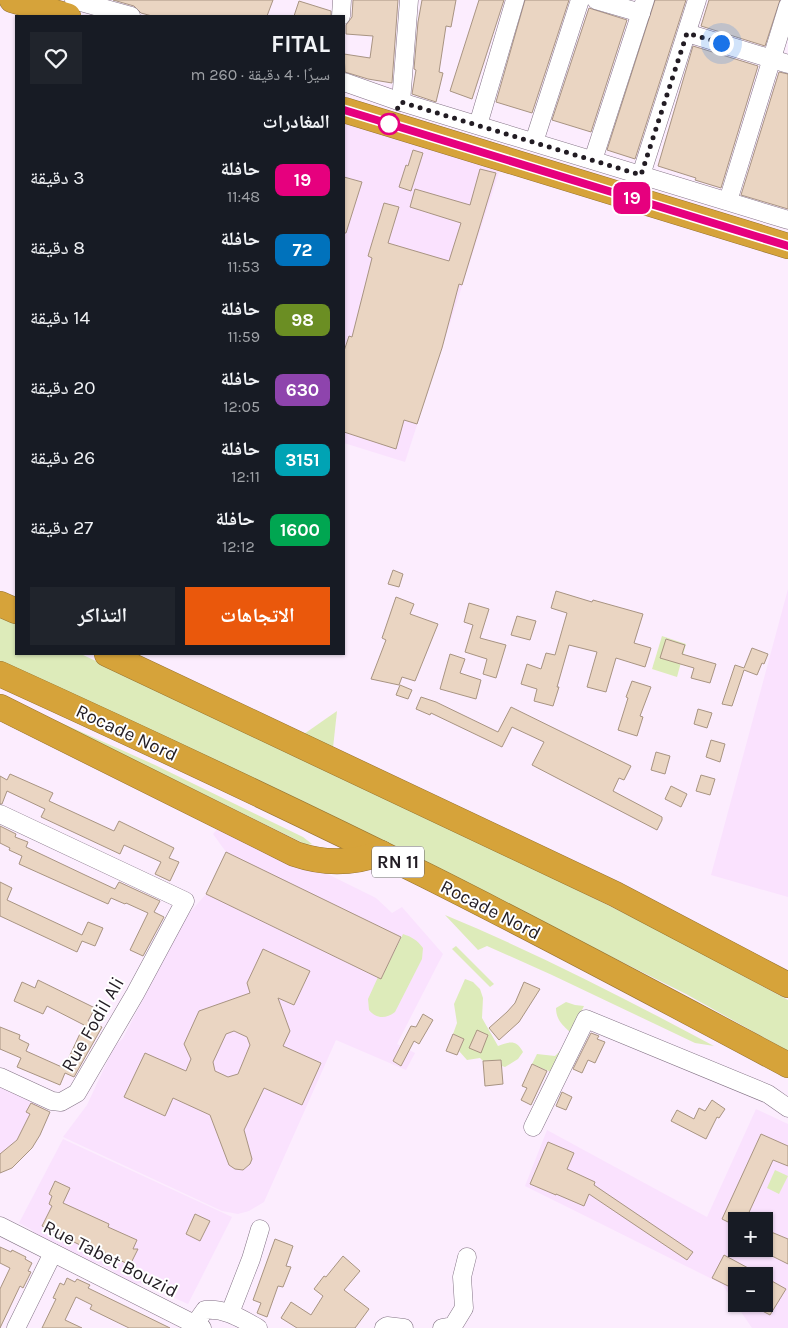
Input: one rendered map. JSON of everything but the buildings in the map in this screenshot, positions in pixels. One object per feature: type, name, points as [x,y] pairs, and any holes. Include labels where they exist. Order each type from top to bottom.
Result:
[{"type":"highway","points":[[12,0],[64,15]]},
{"type":"highway","points":[[0,10],[18,15]]},
{"type":"highway","points":[[345,98],[788,234]]},
{"type":"highway","points":[[345,110],[788,246]]},
{"type":"highway","points":[[0,604],[15,611]]},
{"type":"highway","points":[[109,655],[615,894],[788,985]]},
{"type":"highway","name":"Rocade Nord","points":[[0,674],[134,735],[381,853],[627,979],[788,1065]]},
{"type":"highway","points":[[0,692],[25,711],[42,728]]},
{"type":"highway","points":[[0,707],[295,854],[334,862],[358,860],[381,853]]},
{"type":"street","points":[[74,0],[101,4],[128,15]]},
{"type":"street","points":[[401,102],[409,0]]},
{"type":"street","points":[[478,125],[515,0]]},
{"type":"street","points":[[534,142],[580,0]]},
{"type":"street","points":[[593,160],[643,7],[596,0]]},
{"type":"street","points":[[641,175],[697,0]]},
{"type":"street","points":[[728,201],[780,61],[788,6]]},
{"type":"street","points":[[687,33],[780,61]]},
{"type":"street","points":[[345,82],[401,102],[788,220]]},
{"type":"street","name":"Rue Fodil Ali","points":[[0,814],[185,901],[135,994],[78,1093],[61,1102],[52,1101],[0,1077]]},
{"type":"street","points":[[533,1127],[586,1019],[768,1094],[788,1108]]},
{"type":"street","name":"Rue Tabet Bouzid","points":[[0,1226],[196,1327]]},
{"type":"street","points":[[230,1313],[251,1259],[260,1229]]},
{"type":"street","points":[[16,1328],[53,1253]]},
{"type":"street","points":[[442,1328],[453,1326],[464,1308],[462,1277],[467,1258]]},
{"type":"street","points":[[196,1327],[205,1310],[216,1309],[230,1313],[258,1328]]},
{"type":"street","points":[[384,1328],[388,1326],[404,1328]]},
{"type":"shaded area","points":[[345,115],[502,163],[405,462],[345,443]]},
{"type":"shaded area","points":[[788,589],[788,897],[711,875]]},
{"type":"shaded area","points":[[223,822],[376,898],[392,913],[402,907],[443,954],[397,1044],[415,1053],[406,1070],[336,1040],[264,1202],[249,1211],[238,1214],[222,1211],[63,1137],[87,1105],[114,1047],[123,1038],[186,917],[206,894],[226,852],[213,834]]},
{"type":"shaded area","points":[[0,1087],[31,1101],[33,1099],[39,1101],[38,1106],[50,1112],[32,1148],[12,1168],[0,1173]]},
{"type":"shaded area","points":[[756,1109],[788,1124],[788,1328],[752,1328],[741,1312],[773,1312],[773,1267],[728,1267],[728,1293],[722,1284],[525,1186],[547,1130],[707,1217]]},
{"type":"shaded area","points":[[63,1139],[232,1217],[188,1304],[140,1283],[133,1285],[116,1276],[113,1271],[97,1263],[88,1264],[38,1240],[32,1230],[19,1223]]},
{"type":"green space","points":[[0,616],[15,624],[15,655],[83,655],[474,839],[668,935],[788,1000],[788,1051],[686,994],[486,894],[0,664]]},
{"type":"green space","points":[[662,636],[686,644],[677,677],[652,669]]},
{"type":"green space","points":[[337,711],[333,748],[304,734]]},
{"type":"green space","points":[[37,712],[155,765],[303,837],[312,844],[305,844],[36,714]]},
{"type":"green space","points":[[445,915],[581,977],[714,1046],[695,1043],[487,946],[478,950]]},
{"type":"green space","points":[[403,934],[414,939],[423,948],[422,959],[395,1012],[381,1017],[369,1010],[368,999],[378,977],[381,979]]},
{"type":"green space","points":[[456,946],[494,984],[490,987],[452,949]]},
{"type":"green space","points":[[465,979],[473,982],[480,989],[483,998],[482,1018],[498,1046],[506,1043],[515,1043],[523,1052],[518,1059],[505,1067],[502,1066],[501,1060],[483,1061],[480,1058],[467,1060],[459,1051],[464,1039],[453,1034],[457,1023],[454,1004]]},
{"type":"green space","points":[[566,1002],[584,1006],[551,1072],[532,1064],[537,1054],[555,1056],[562,1049],[570,1032],[560,1022],[556,1008]]},
{"type":"green space","points":[[775,1170],[788,1176],[779,1194],[767,1188]]},
{"type":"bus line","name":"19","points":[[345,110],[788,246]]},
{"type":"route","points":[[389,124],[401,102],[641,175],[687,33],[721,43]]}]
